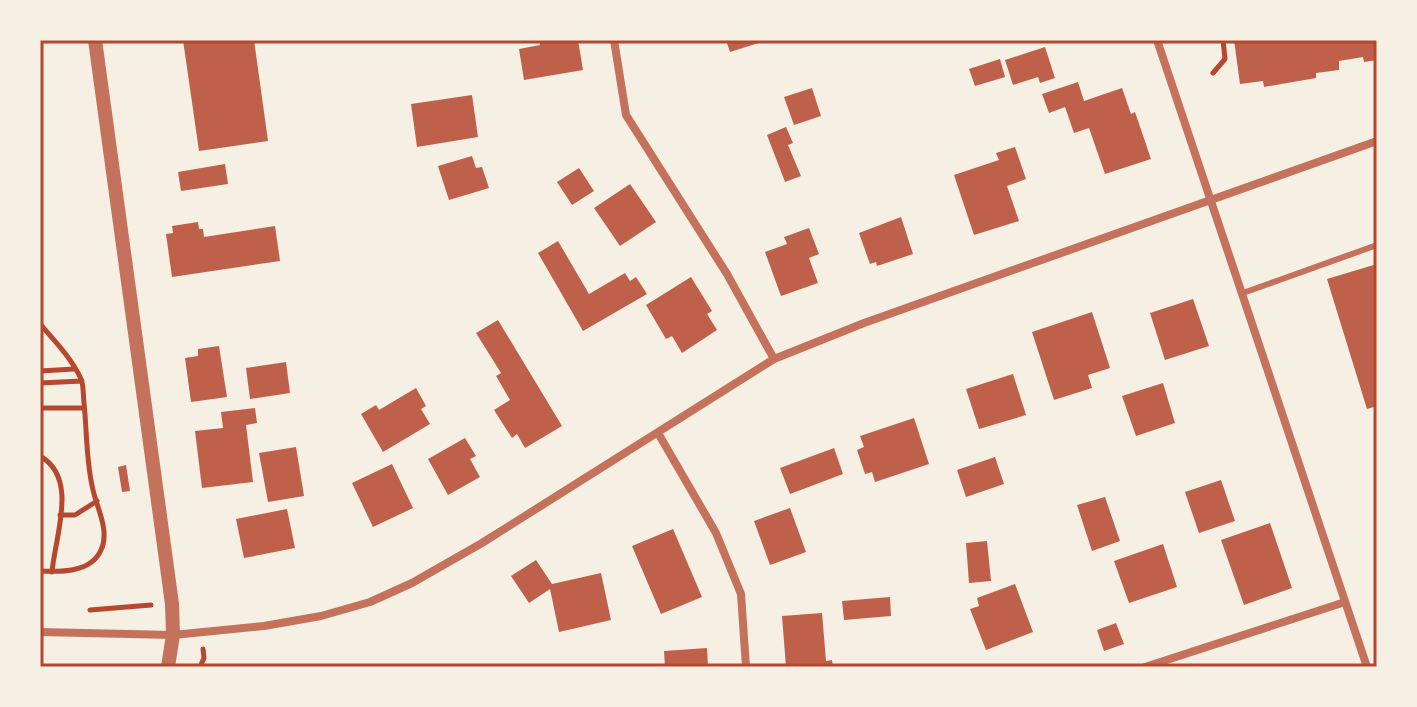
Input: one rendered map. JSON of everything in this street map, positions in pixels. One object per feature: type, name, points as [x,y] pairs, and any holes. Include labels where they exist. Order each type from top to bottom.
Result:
[{"type":"street","points":[[95,40],[172,604],[173,635],[168,667]]},
{"type":"street","points":[[614,40],[626,115],[727,274],[774,359]]},
{"type":"street","points":[[1157,40],[1367,667]]},
{"type":"street","points":[[40,632],[173,635],[264,626],[321,616],[370,602],[412,583],[482,543],[774,359],[864,323],[1377,141]]},
{"type":"street","points":[[658,433],[716,533],[741,594],[746,667]]},
{"type":"street","points":[[1145,667],[1345,602]]},
{"type":"lane","points":[[1243,293],[1377,245]]},
{"type":"path","points":[[1213,73],[1225,59],[1223,40]]},
{"type":"path","points":[[40,324],[82,381],[90,469],[103,530],[101,550],[87,565],[69,571],[40,571]]},
{"type":"path","points":[[40,371],[74,369]]},
{"type":"path","points":[[40,383],[82,381]]},
{"type":"path","points":[[40,408],[84,408]]},
{"type":"path","points":[[40,456],[51,462],[57,471],[62,499],[52,572]]},
{"type":"path","points":[[60,515],[75,515],[97,501]]},
{"type":"path","points":[[89,610],[172,604]]},
{"type":"building","points":[[183,40],[254,40],[268,141],[199,151]]},
{"type":"building","points":[[539,40],[578,40],[583,70],[524,80],[519,49],[540,45]]},
{"type":"building","points":[[726,40],[765,40],[765,41],[730,52]]},
{"type":"building","points":[[1234,40],[1377,40],[1377,60],[1364,62],[1363,57],[1339,61],[1339,70],[1316,73],[1316,78],[1264,87],[1263,81],[1240,84]]},
{"type":"building","points":[[1045,47],[1055,78],[1040,83],[1038,77],[1013,85],[1005,60]]},
{"type":"building","points":[[1000,59],[1005,77],[975,86],[969,69]]},
{"type":"building","points":[[1078,82],[1084,101],[1122,88],[1131,114],[1135,112],[1151,159],[1105,174],[1089,128],[1074,133],[1065,107],[1049,113],[1042,94]]},
{"type":"building","points":[[812,88],[821,116],[794,125],[784,97]]},
{"type":"building","points":[[472,95],[478,137],[417,147],[411,104]]},
{"type":"building","points":[[786,127],[793,143],[788,145],[801,176],[785,182],[767,135]]},
{"type":"building","points":[[1015,147],[1026,179],[1007,186],[1019,221],[974,235],[954,175],[999,160],[996,153]]},
{"type":"building","points":[[472,156],[476,168],[482,167],[489,188],[449,200],[438,166]]},
{"type":"building","points":[[225,164],[228,184],[181,191],[178,172]]},
{"type":"building","points":[[579,168],[594,191],[572,205],[557,182]]},
{"type":"building","points":[[630,184],[656,222],[620,246],[594,208]]},
{"type":"building","points":[[901,217],[913,254],[877,266],[876,262],[870,264],[859,233]]},
{"type":"building","points":[[198,222],[204,237],[275,226],[280,261],[172,277],[166,234],[173,233],[172,226]]},
{"type":"building","points":[[809,228],[819,254],[809,258],[818,283],[781,296],[765,252],[787,244],[784,237]]},
{"type":"building","points":[[558,241],[589,294],[625,273],[630,281],[636,277],[647,294],[583,331],[538,253]]},
{"type":"building","points":[[1377,264],[1377,406],[1367,409],[1327,279]]},
{"type":"building","points":[[691,277],[712,311],[707,314],[717,330],[682,353],[672,336],[666,339],[646,305]]},
{"type":"building","points":[[1193,299],[1209,346],[1165,360],[1150,313]]},
{"type":"building","points":[[1092,312],[1110,368],[1088,375],[1092,388],[1054,400],[1032,332]]},
{"type":"building","points":[[498,320],[562,426],[525,448],[517,434],[512,438],[494,410],[510,400],[496,376],[501,373],[476,333]]},
{"type":"building","points":[[219,346],[227,397],[191,402],[185,358],[198,356],[198,349]]},
{"type":"building","points":[[286,362],[290,393],[250,399],[246,368]]},
{"type":"building","points":[[1013,374],[1026,415],[979,429],[966,389]]},
{"type":"building","points":[[1163,383],[1175,423],[1136,436],[1122,396]]},
{"type":"building","points":[[416,388],[426,406],[421,409],[430,424],[383,452],[361,414],[376,405],[379,410]]},
{"type":"building","points":[[255,408],[257,423],[246,425],[253,482],[202,488],[195,431],[223,428],[221,412]]},
{"type":"building","points":[[914,418],[929,464],[875,482],[872,472],[865,474],[857,450],[864,447],[860,436]]},
{"type":"building","points":[[465,438],[476,456],[470,459],[480,477],[448,495],[428,459]]},
{"type":"building","points":[[296,447],[304,496],[268,502],[259,453]]},
{"type":"building","points":[[834,448],[843,474],[790,494],[780,468]]},
{"type":"building","points":[[995,457],[1004,484],[966,497],[957,470]]},
{"type":"building","points":[[392,464],[413,508],[373,527],[352,483]]},
{"type":"building","points":[[126,465],[130,491],[122,492],[118,467]]},
{"type":"building","points":[[1221,480],[1235,521],[1199,533],[1185,492]]},
{"type":"building","points":[[1105,497],[1120,541],[1092,551],[1077,505]]},
{"type":"building","points":[[790,508],[806,552],[770,565],[754,521]]},
{"type":"building","points":[[287,509],[295,548],[244,558],[236,519]]},
{"type":"building","points":[[1270,523],[1292,588],[1244,605],[1221,540]]},
{"type":"building","points":[[673,529],[702,597],[661,614],[632,546]]},
{"type":"building","points":[[987,541],[991,581],[969,583],[966,543]]},
{"type":"building","points":[[1163,544],[1177,587],[1129,603],[1114,561]]},
{"type":"building","points":[[536,560],[552,584],[601,573],[611,620],[559,632],[550,589],[529,603],[511,576]]},
{"type":"building","points":[[1015,584],[1033,632],[986,650],[970,609],[979,606],[977,598]]},
{"type":"building","points":[[890,597],[891,616],[844,620],[842,601]]},
{"type":"building","points":[[822,613],[826,661],[832,660],[833,667],[786,667],[782,616]]},
{"type":"building","points":[[1116,623],[1124,644],[1104,651],[1097,630]]},
{"type":"building","points":[[707,648],[708,667],[665,667],[664,651]]}]
